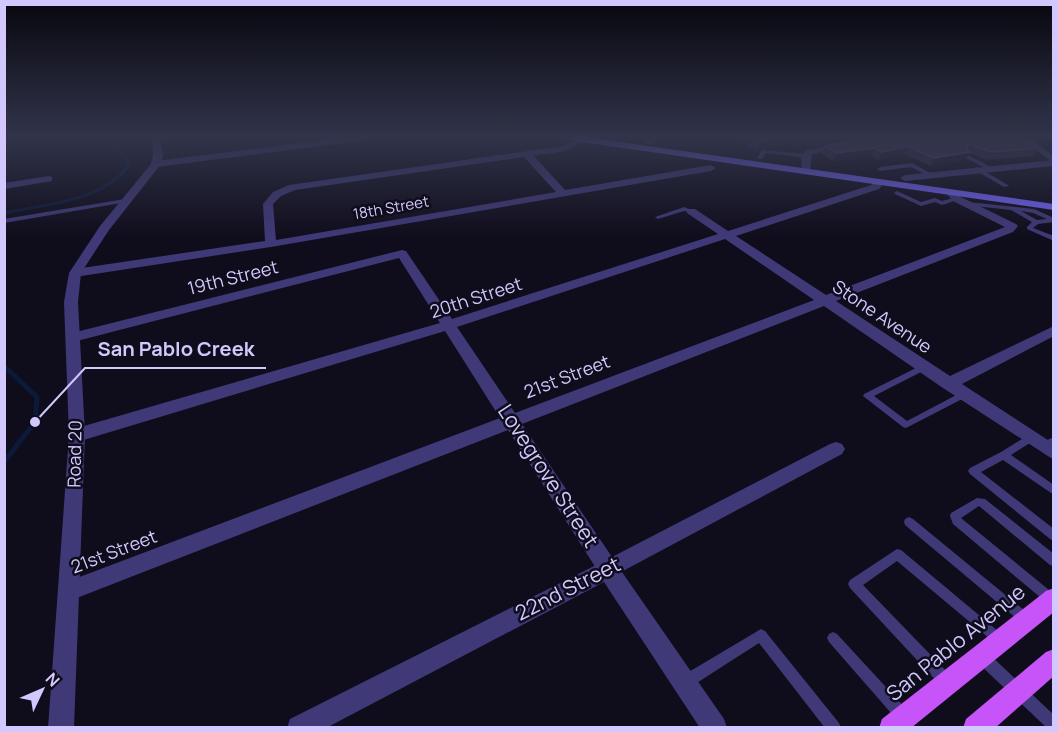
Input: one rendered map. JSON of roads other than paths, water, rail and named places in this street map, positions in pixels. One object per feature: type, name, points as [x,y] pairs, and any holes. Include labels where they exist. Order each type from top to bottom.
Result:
[{"type":"main road","points":[[850,171],[880,176],[953,196],[1053,207]]},
{"type":"main road","points":[[857,171],[905,178]]},
{"type":"main road","points":[[880,176],[916,183],[927,177],[1053,199]]},
{"type":"main road","name":"San Pablo Avenue","points":[[898,722],[1052,599]]},
{"type":"main road","points":[[975,728],[1053,660]]},
{"type":"street","name":"Road 20","points":[[61,728],[77,435],[71,302],[75,273],[88,250],[150,171]]},
{"type":"street","points":[[270,244],[268,204],[277,194],[293,187],[402,171]]},
{"type":"street","points":[[542,171],[563,195]]},
{"type":"street","name":"18th Street","points":[[75,273],[270,244],[694,171]]},
{"type":"street","points":[[905,178],[964,171]]},
{"type":"street","name":"20th Street","points":[[77,435],[449,326],[876,187],[880,176]]},
{"type":"street","points":[[4,186],[49,179]]},
{"type":"street","points":[[953,196],[968,204]]},
{"type":"street","name":"21st Street","points":[[69,591],[511,419],[827,301],[1009,230],[1012,226],[968,204]]},
{"type":"street","name":"Stone Avenue","points":[[691,211],[1030,438],[1050,446]]},
{"type":"street","name":"Lovegrove Street","points":[[402,254],[715,728]]},
{"type":"street","name":"19th Street","points":[[73,338],[402,254]]},
{"type":"street","points":[[948,384],[1053,330]]},
{"type":"street","name":"22nd Street","points":[[299,728],[837,448]]},
{"type":"lane","points":[[880,176],[894,171]]},
{"type":"lane","points":[[920,171],[927,177]]},
{"type":"lane","points":[[981,171],[1006,186]]},
{"type":"lane","points":[[897,193],[921,204],[935,200],[942,203],[953,196]]},
{"type":"lane","points":[[4,221],[125,201]]},
{"type":"lane","points":[[968,204],[1041,213],[1053,220]]},
{"type":"lane","points":[[1011,208],[1036,222]]},
{"type":"lane","points":[[658,217],[684,209],[691,211]]},
{"type":"lane","points":[[1053,220],[1036,222],[1029,228],[1053,239]]},
{"type":"lane","points":[[924,367],[867,396],[906,425],[964,394]]},
{"type":"lane","points":[[1030,438],[973,471],[1053,536]]},
{"type":"lane","points":[[1004,455],[1053,491]]},
{"type":"lane","points":[[1052,599],[957,521],[955,516],[977,502],[981,502],[1053,561]]},
{"type":"lane","points":[[909,522],[1026,619]]},
{"type":"lane","points":[[948,682],[854,584],[897,554],[1000,640]]},
{"type":"lane","points":[[684,683],[761,634],[834,728]]},
{"type":"lane","points":[[833,638],[898,722]]},
{"type":"lane","points":[[981,655],[1053,725]]},
{"type":"waterway","points":[[4,213],[72,200],[104,187],[123,171]]},
{"type":"waterway","points":[[4,366],[37,397],[35,422],[4,462]]},
{"type":"place","name":"San Pablo Creek","points":[[35,422]]}]
